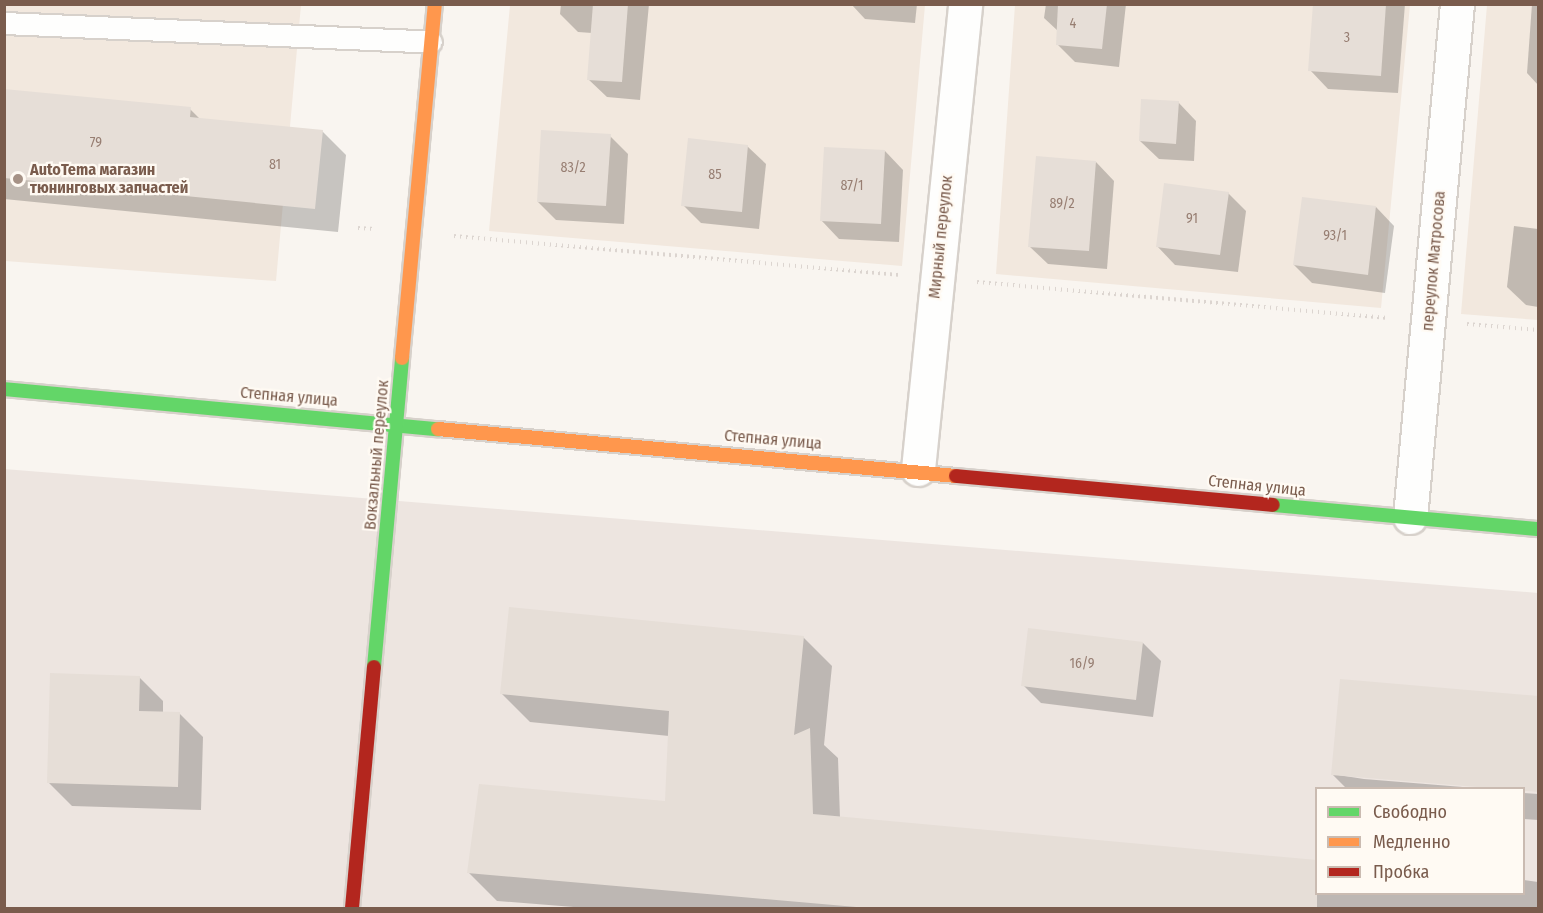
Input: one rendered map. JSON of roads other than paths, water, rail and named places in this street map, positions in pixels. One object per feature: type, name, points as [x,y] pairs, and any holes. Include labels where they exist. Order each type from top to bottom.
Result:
[{"type":"main road","name":"Вокзальный переулок","points":[[352,909],[435,4]]},
{"type":"main road","name":"Степная улица","points":[[4,389],[918,469],[1539,529]]},
{"type":"street","name":"Мирный переулок","points":[[918,469],[965,4]]},
{"type":"street","name":"переулок Матросова","points":[[1410,517],[1457,4]]},
{"type":"lane","points":[[4,24],[432,42]]},
{"type":"place","name":"AutoTema магазин тюнинговых запчастей","points":[[18,179]]}]
